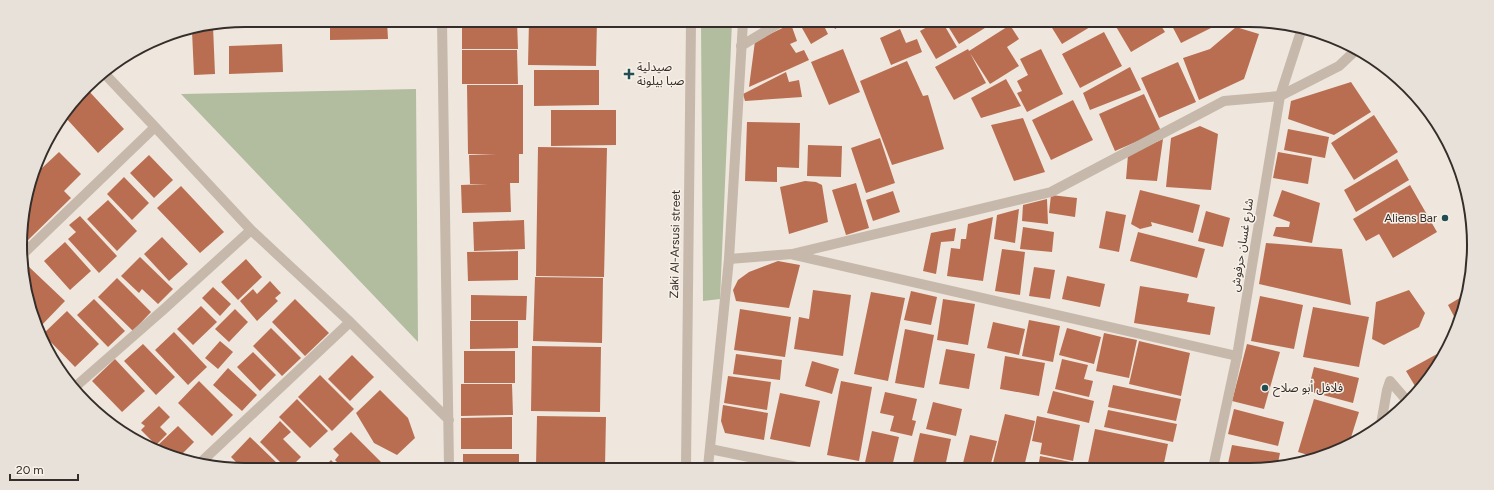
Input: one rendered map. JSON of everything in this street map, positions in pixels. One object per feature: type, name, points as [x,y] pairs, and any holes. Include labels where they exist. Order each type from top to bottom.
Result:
[{"type":"street","points":[[442,27],[449,463]]},
{"type":"street","name":"Zaki Al-Arsusi street","points":[[686,463],[691,27]]},
{"type":"street","points":[[708,463],[729,259],[743,27]]},
{"type":"street","points":[[741,46],[773,27]]},
{"type":"street","name":"شارع غسان حرفوش","points":[[1214,463],[1237,356],[1280,96],[1300,33]]},
{"type":"street","points":[[729,259],[792,254],[1051,192],[1224,101],[1280,96],[1339,66],[1353,53]]},
{"type":"street","points":[[107,76],[251,230],[350,322],[449,420]]},
{"type":"street","points":[[27,250],[155,127]]},
{"type":"street","points":[[78,385],[251,230]]},
{"type":"street","points":[[792,254],[1237,356]]},
{"type":"street","points":[[204,459],[350,322]]},
{"type":"street","points":[[1382,418],[1390,381],[1404,398]]},
{"type":"street","points":[[710,449],[778,463]]},
{"type":"green space","points":[[701,27],[732,27],[720,299],[703,301]]},
{"type":"green space","points":[[416,89],[418,342],[181,94]]},
{"type":"building","points":[[330,27],[387,27],[388,39],[330,40]]},
{"type":"building","points":[[462,27],[517,27],[518,49],[462,49]]},
{"type":"building","points":[[529,27],[597,27],[596,66],[528,65]]},
{"type":"building","points":[[785,27],[792,27],[797,41],[790,44],[796,53],[804,50],[809,60],[749,87],[755,41]]},
{"type":"building","points":[[824,27],[828,34],[811,44],[802,28]]},
{"type":"building","points":[[927,27],[945,27],[957,47],[936,59],[920,31]]},
{"type":"building","points":[[948,27],[987,27],[959,44]]},
{"type":"building","points":[[1007,27],[1011,27],[1019,39],[1007,47],[1019,66],[990,84],[970,53],[986,83],[954,100],[935,67],[968,49],[969,51]]},
{"type":"building","points":[[1051,27],[1090,27],[1062,44]]},
{"type":"building","points":[[1116,27],[1162,27],[1165,32],[1131,52]]},
{"type":"building","points":[[1173,27],[1213,27],[1181,43]]},
{"type":"building","points":[[1236,27],[1259,34],[1244,79],[1199,100],[1183,58],[1210,49]]},
{"type":"building","points":[[900,29],[906,43],[917,39],[922,52],[891,65],[880,38]]},
{"type":"building","points":[[213,30],[215,74],[194,75],[192,33]]},
{"type":"building","points":[[1104,32],[1122,66],[1080,88],[1062,54]]},
{"type":"building","points":[[282,44],[283,72],[229,74],[229,46]]},
{"type":"building","points":[[843,49],[860,92],[829,105],[811,62]]},
{"type":"building","points":[[1041,49],[1063,94],[1027,112],[1017,93],[1022,91],[1017,81],[1028,75],[1020,59]]},
{"type":"building","points":[[462,50],[517,50],[518,84],[462,84]]},
{"type":"building","points":[[907,61],[923,96],[928,95],[944,149],[892,165],[860,81]]},
{"type":"building","points":[[1178,62],[1196,102],[1159,118],[1141,78]]},
{"type":"building","points":[[1130,67],[1141,90],[1090,110],[1083,93]]},
{"type":"building","points":[[534,70],[599,70],[599,105],[534,106]]},
{"type":"building","points":[[786,72],[789,82],[799,80],[802,97],[745,101],[743,94]]},
{"type":"building","points":[[1006,79],[1021,106],[981,118],[971,98]]},
{"type":"building","points":[[1351,82],[1371,112],[1334,135],[1288,119],[1291,101]]},
{"type":"building","points":[[467,85],[523,85],[523,154],[519,154],[519,183],[510,183],[511,212],[462,213],[461,185],[488,184],[470,184],[469,155],[496,154],[468,154]]},
{"type":"building","points":[[90,92],[124,129],[98,153],[67,119]]},
{"type":"building","points":[[1144,94],[1161,131],[1115,151],[1099,114]]},
{"type":"building","points":[[1073,100],[1093,140],[1051,160],[1032,120]]},
{"type":"building","points":[[551,110],[616,110],[616,145],[551,146]]},
{"type":"building","points":[[1374,115],[1398,152],[1354,180],[1331,143]]},
{"type":"building","points":[[1023,118],[1045,172],[1014,181],[991,125]]},
{"type":"building","points":[[747,122],[800,123],[799,168],[777,167],[777,182],[745,181]]},
{"type":"building","points":[[1200,126],[1218,134],[1211,190],[1166,187],[1171,138]]},
{"type":"building","points":[[1288,129],[1329,137],[1325,158],[1284,150]]},
{"type":"building","points":[[880,138],[895,183],[866,193],[851,148]]},
{"type":"building","points":[[1163,139],[1157,181],[1126,179],[1128,155]]},
{"type":"building","points":[[808,145],[842,146],[841,177],[807,176]]},
{"type":"building","points":[[538,147],[607,148],[604,277],[536,276]]},
{"type":"building","points":[[59,152],[81,174],[64,191],[71,198],[27,241],[31,202],[42,168]]},
{"type":"building","points":[[1278,152],[1312,158],[1308,184],[1273,178]]},
{"type":"building","points":[[149,155],[173,180],[154,198],[130,173]]},
{"type":"building","points":[[1397,159],[1409,180],[1356,212],[1344,190]]},
{"type":"building","points":[[124,177],[149,203],[132,220],[107,194]]},
{"type":"building","points":[[805,181],[816,182],[822,185],[828,222],[789,234],[780,187]]},
{"type":"building","points":[[856,183],[869,228],[846,235],[832,190]]},
{"type":"building","points":[[1410,185],[1437,232],[1393,258],[1379,234],[1366,241],[1353,219]]},
{"type":"building","points":[[181,186],[224,232],[200,253],[157,208]]},
{"type":"building","points":[[1140,190],[1200,205],[1193,233],[1151,222],[1152,226],[1140,229],[1131,224]]},
{"type":"building","points":[[1282,190],[1320,203],[1312,243],[1273,236],[1276,227],[1289,227],[1290,222],[1273,216]]},
{"type":"building","points":[[893,191],[900,212],[873,221],[866,200]]},
{"type":"building","points":[[1051,195],[1077,198],[1075,217],[1049,213]]},
{"type":"building","points":[[1047,199],[1048,224],[1022,221],[1023,205]]},
{"type":"building","points":[[108,200],[137,231],[117,251],[87,219]]},
{"type":"building","points":[[1019,209],[1015,243],[994,239],[997,215]]},
{"type":"building","points":[[1106,211],[1126,215],[1119,252],[1099,248]]},
{"type":"building","points":[[1206,211],[1230,218],[1223,247],[1198,241]]},
{"type":"building","points":[[80,216],[117,256],[99,273],[68,239],[76,232],[69,225]]},
{"type":"building","points":[[993,217],[983,281],[947,276],[951,248],[960,249],[961,239],[966,239],[968,224]]},
{"type":"building","points":[[524,220],[525,249],[474,251],[473,222]]},
{"type":"building","points":[[1023,227],[1054,232],[1052,252],[1020,249]]},
{"type":"building","points":[[956,228],[954,241],[941,242],[936,274],[923,271],[931,233]]},
{"type":"building","points":[[1138,232],[1205,249],[1197,278],[1130,261]]},
{"type":"building","points":[[162,237],[188,264],[169,281],[144,254]]},
{"type":"building","points":[[65,242],[91,271],[70,290],[44,261]]},
{"type":"building","points":[[1266,243],[1342,249],[1351,305],[1259,284]]},
{"type":"building","points":[[1002,249],[1025,252],[1020,295],[995,291]]},
{"type":"building","points":[[518,251],[518,280],[468,281],[467,252]]},
{"type":"building","points":[[140,257],[173,289],[158,304],[142,289],[139,293],[121,276]]},
{"type":"building","points":[[246,259],[262,277],[238,300],[221,282]]},
{"type":"building","points":[[778,261],[800,265],[789,308],[736,301],[733,290],[738,280],[749,272]]},
{"type":"building","points":[[28,266],[65,301],[43,324],[34,301]]},
{"type":"building","points":[[1034,267],[1055,270],[1050,299],[1029,296]]},
{"type":"building","points":[[1067,276],[1105,284],[1100,307],[1062,299]]},
{"type":"building","points":[[535,277],[603,278],[602,343],[533,341]]},
{"type":"building","points":[[117,278],[151,312],[133,331],[98,297]]},
{"type":"building","points":[[270,281],[281,293],[275,298],[278,301],[257,321],[240,301],[253,289],[257,294]]},
{"type":"building","points":[[1140,286],[1189,294],[1187,302],[1215,307],[1210,335],[1134,323]]},
{"type":"building","points":[[213,287],[231,304],[220,316],[202,298]]},
{"type":"building","points":[[813,290],[851,295],[843,356],[794,349],[799,317],[809,319]]},
{"type":"building","points":[[1409,290],[1425,313],[1419,327],[1384,345],[1372,339],[1376,302]]},
{"type":"building","points":[[911,291],[937,297],[931,325],[904,320]]},
{"type":"building","points":[[871,292],[905,298],[888,381],[854,374]]},
{"type":"building","points":[[471,295],[527,296],[526,320],[471,320]]},
{"type":"building","points":[[1260,296],[1303,305],[1294,349],[1251,341]]},
{"type":"building","points":[[1461,297],[1454,317],[1448,305]]},
{"type":"building","points":[[94,299],[125,331],[108,347],[77,315]]},
{"type":"building","points":[[295,299],[329,333],[305,356],[272,322]]},
{"type":"building","points":[[943,299],[975,304],[968,345],[937,340]]},
{"type":"building","points":[[201,306],[217,322],[193,345],[177,329]]},
{"type":"building","points":[[1313,307],[1369,317],[1359,367],[1303,357]]},
{"type":"building","points":[[235,309],[248,322],[229,342],[215,329]]},
{"type":"building","points":[[740,309],[791,317],[785,357],[734,350]]},
{"type":"building","points":[[67,311],[99,344],[75,367],[48,340],[45,332]]},
{"type":"building","points":[[1029,320],[1060,326],[1053,362],[1022,356]]},
{"type":"building","points":[[470,321],[518,321],[518,348],[470,349]]},
{"type":"building","points":[[993,322],[1025,329],[1019,355],[987,348]]},
{"type":"building","points":[[271,328],[301,358],[282,376],[253,346]]},
{"type":"building","points":[[1067,328],[1101,337],[1094,364],[1059,355]]},
{"type":"building","points":[[905,329],[934,335],[924,388],[895,383]]},
{"type":"building","points":[[174,332],[207,367],[188,385],[155,350]]},
{"type":"building","points":[[1104,333],[1137,340],[1129,378],[1096,371]]},
{"type":"building","points":[[220,341],[233,352],[218,369],[205,358]]},
{"type":"building","points":[[1139,341],[1190,353],[1181,396],[1129,384]]},
{"type":"building","points":[[143,344],[175,377],[156,395],[124,361]]},
{"type":"building","points":[[1247,344],[1280,352],[1264,409],[1232,401]]},
{"type":"building","points":[[532,346],[601,347],[600,412],[531,411]]},
{"type":"building","points":[[946,349],[975,354],[969,389],[939,384]]},
{"type":"building","points":[[464,351],[515,351],[515,383],[464,383]]},
{"type":"building","points":[[253,352],[276,375],[260,391],[237,367]]},
{"type":"building","points":[[1438,353],[1415,386],[1406,371]]},
{"type":"building","points":[[736,354],[782,360],[780,380],[733,374]]},
{"type":"building","points":[[352,355],[374,377],[350,401],[328,379]]},
{"type":"building","points":[[1005,356],[1045,363],[1039,396],[1000,389]]},
{"type":"building","points":[[115,359],[145,391],[122,412],[92,381]]},
{"type":"building","points":[[1062,359],[1088,365],[1084,379],[1093,381],[1089,397],[1055,389]]},
{"type":"building","points":[[812,361],[839,369],[832,394],[805,386]]},
{"type":"building","points":[[1314,367],[1359,378],[1353,403],[1308,391]]},
{"type":"building","points":[[228,368],[257,395],[242,411],[213,385]]},
{"type":"building","points":[[320,375],[354,409],[332,431],[298,397]]},
{"type":"building","points":[[728,376],[771,382],[767,410],[724,403]]},
{"type":"building","points":[[199,381],[233,415],[212,436],[178,403]]},
{"type":"building","points":[[841,381],[872,387],[859,461],[827,455]]},
{"type":"building","points":[[461,384],[512,384],[513,415],[461,416]]},
{"type":"building","points":[[1113,385],[1181,399],[1176,421],[1108,407]]},
{"type":"building","points":[[380,390],[408,418],[415,438],[397,455],[374,443],[356,413]]},
{"type":"building","points":[[1053,391],[1094,401],[1089,423],[1047,413]]},
{"type":"building","points":[[885,392],[917,399],[912,420],[916,421],[912,436],[890,431],[894,416],[880,413]]},
{"type":"building","points":[[780,393],[820,401],[810,447],[770,439]]},
{"type":"building","points":[[297,399],[328,431],[310,448],[279,417]]},
{"type":"building","points":[[1314,399],[1359,412],[1351,438],[1308,455],[1298,452]]},
{"type":"building","points":[[933,402],[962,409],[956,436],[926,429]]},
{"type":"building","points":[[723,405],[768,413],[764,440],[725,433],[721,421]]},
{"type":"building","points":[[159,406],[170,417],[160,427],[167,434],[157,444],[141,430],[145,426],[141,423]]},
{"type":"building","points":[[1234,409],[1284,422],[1278,446],[1228,434]]},
{"type":"building","points":[[1108,410],[1177,424],[1173,442],[1104,427]]},
{"type":"building","points":[[1005,414],[1035,421],[1025,463],[993,463]]},
{"type":"building","points":[[537,416],[606,417],[605,463],[536,463]]},
{"type":"building","points":[[1037,416],[1080,425],[1073,461],[1040,454],[1042,443],[1032,441]]},
{"type":"building","points":[[512,417],[512,449],[461,449],[461,418]]},
{"type":"building","points":[[280,421],[291,432],[283,439],[301,457],[295,463],[281,463],[260,442]]},
{"type":"building","points":[[178,426],[194,442],[182,454],[158,445]]},
{"type":"building","points":[[1095,429],[1168,444],[1164,463],[1088,463]]},
{"type":"building","points":[[872,431],[899,437],[893,463],[865,463]]},
{"type":"building","points":[[351,432],[382,463],[338,463],[335,460],[339,455],[333,449]]},
{"type":"building","points":[[920,433],[951,439],[946,463],[913,463]]},
{"type":"building","points":[[970,435],[997,441],[991,463],[963,463]]},
{"type":"building","points":[[250,437],[277,463],[237,463],[231,457]]},
{"type":"building","points":[[1232,445],[1280,453],[1278,461],[1263,463],[1228,463]]},
{"type":"building","points":[[463,454],[519,454],[519,463],[463,463]]},
{"type":"building","points":[[1040,456],[1071,462],[1071,463],[1039,463]]},
{"type":"place","name":"صيدلية صبا بيلونة","points":[[629,74]]},
{"type":"place","name":"Aliens Bar","points":[[1445,218]]},
{"type":"place","name":"فلافل أبو صلاح","points":[[1265,388]]}]
